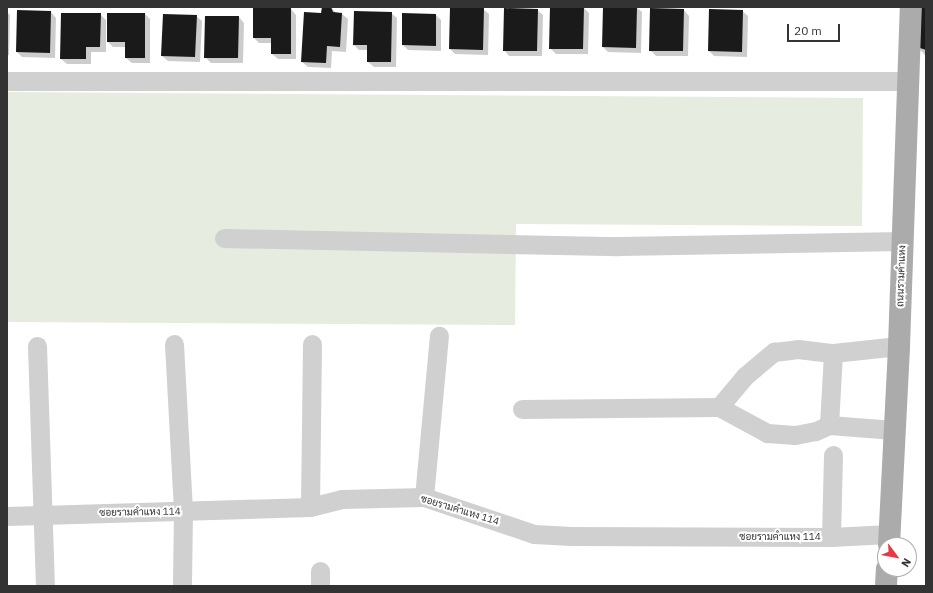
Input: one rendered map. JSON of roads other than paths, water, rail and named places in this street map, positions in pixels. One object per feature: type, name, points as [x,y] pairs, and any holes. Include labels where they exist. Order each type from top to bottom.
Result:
[{"type":"main road","name":"ถนนรามคำแหง","points":[[889,537],[899,346],[911,13]]},
{"type":"street","points":[[7,81],[909,81]]},
{"type":"street","points":[[224,238],[619,246],[902,241]]},
{"type":"street","points":[[424,497],[439,336]]},
{"type":"street","points":[[174,344],[183,511],[182,586]]},
{"type":"street","points":[[310,507],[312,344]]},
{"type":"street","points":[[37,346],[41,514],[45,586]]},
{"type":"street","points":[[719,407],[745,376],[774,352],[798,350],[833,353],[899,346]]},
{"type":"street","points":[[829,425],[833,353]]},
{"type":"street","points":[[522,409],[719,407],[767,433],[795,435],[816,431],[829,425],[894,430]]},
{"type":"street","points":[[831,537],[833,454]]},
{"type":"street","name":"ซอยรามคำแหง 114","points":[[7,516],[310,507],[342,499],[424,497],[534,534],[572,536],[831,537],[877,539]]}]
